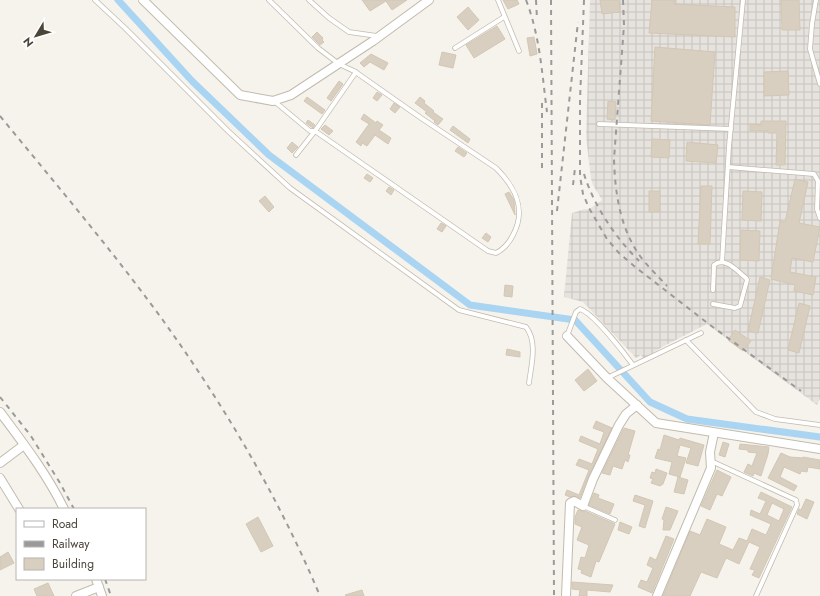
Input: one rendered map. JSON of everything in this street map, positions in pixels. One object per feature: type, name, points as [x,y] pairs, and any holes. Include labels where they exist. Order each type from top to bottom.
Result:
[{"type":"street","points":[[143,0],[240,96],[273,101],[290,96],[380,36],[429,0]]},
{"type":"street","points":[[568,335],[607,378],[656,423],[820,449]]},
{"type":"street","points":[[566,596],[570,502],[574,501],[583,506],[619,425],[626,414],[637,405]]},
{"type":"street","points":[[0,412],[24,445],[64,508]]},
{"type":"street","points":[[657,596],[711,468],[710,452],[714,433]]},
{"type":"street","points":[[0,463],[24,445]]},
{"type":"street","points":[[0,478],[18,508]]},
{"type":"street","points":[[76,596],[97,583],[102,596]]},
{"type":"lane","points":[[95,0],[228,131],[290,188],[458,310],[526,327],[529,331],[533,349],[529,383]]},
{"type":"lane","points":[[268,0],[318,48],[339,64],[356,72],[490,164],[506,178],[519,204],[517,229],[504,249],[496,253],[488,251],[315,132],[310,131],[273,101]]},
{"type":"lane","points":[[309,0],[329,18],[349,32],[380,36]]},
{"type":"lane","points":[[498,0],[520,51]]},
{"type":"lane","points":[[722,262],[731,129],[743,0]]},
{"type":"lane","points":[[816,0],[810,49],[820,84]]},
{"type":"lane","points":[[455,48],[504,16]]},
{"type":"lane","points":[[296,155],[315,132],[356,72]]},
{"type":"lane","points":[[599,124],[731,129]]},
{"type":"lane","points":[[728,167],[814,174],[818,181],[817,209],[820,218]]},
{"type":"lane","points":[[713,290],[714,265],[718,262],[728,263],[747,280],[740,306],[735,308],[713,304]]},
{"type":"lane","points":[[568,335],[576,312],[580,309],[592,317],[619,346],[633,365]]},
{"type":"lane","points":[[607,378],[701,332]]},
{"type":"lane","points":[[686,340],[756,412],[775,419],[820,425]]},
{"type":"lane","points":[[710,461],[796,500],[797,505],[756,596]]},
{"type":"lane","points":[[583,506],[616,520]]},
{"type":"shaded area","points":[[590,0],[820,0],[820,399],[817,405],[707,324],[662,347],[644,359],[641,355],[636,358],[583,302],[564,297],[572,213],[585,209],[588,210],[602,200],[591,179],[586,136]]},
{"type":"building","points":[[362,0],[407,0],[392,10],[386,1],[370,11]]},
{"type":"building","points":[[503,0],[517,0],[519,4],[508,9]]},
{"type":"building","points":[[600,0],[619,0],[620,12],[602,14]]},
{"type":"building","points":[[652,0],[675,0],[674,4],[735,7],[735,37],[649,33]]},
{"type":"building","points":[[781,0],[799,0],[800,30],[782,30]]},
{"type":"building","points":[[468,7],[479,20],[468,30],[457,17]]},
{"type":"building","points":[[497,26],[505,39],[474,58],[466,45]]},
{"type":"building","points":[[317,32],[323,38],[322,40],[324,42],[320,45],[312,37]]},
{"type":"building","points":[[534,37],[537,54],[530,56],[527,38]]},
{"type":"building","points":[[655,47],[715,52],[710,125],[651,121]]},
{"type":"building","points":[[442,52],[456,55],[453,68],[439,65]]},
{"type":"building","points":[[371,54],[388,63],[384,70],[370,62],[364,67],[360,63]]},
{"type":"building","points":[[788,71],[789,95],[764,96],[764,72]]},
{"type":"building","points":[[339,81],[343,84],[331,101],[327,98]]},
{"type":"building","points":[[377,92],[382,95],[377,101],[373,98]]},
{"type":"building","points":[[307,97],[325,110],[322,114],[304,101]]},
{"type":"building","points":[[420,97],[425,101],[424,103],[434,111],[433,112],[443,119],[438,125],[425,113],[427,112],[415,103]]},
{"type":"building","points":[[608,101],[616,102],[615,120],[607,119]]},
{"type":"building","points":[[394,103],[400,107],[395,113],[390,109]]},
{"type":"building","points":[[364,114],[376,123],[377,121],[383,125],[379,130],[391,138],[388,144],[375,135],[367,146],[362,143],[361,146],[356,142],[369,124],[361,119]]},
{"type":"building","points":[[308,120],[315,125],[313,128],[306,123]]},
{"type":"building","points":[[761,121],[786,121],[785,165],[776,165],[777,133],[768,133],[768,131],[750,131],[750,124],[761,125]]},
{"type":"building","points":[[325,125],[333,131],[329,135],[321,129]]},
{"type":"building","points":[[453,126],[470,139],[468,143],[450,130]]},
{"type":"building","points":[[652,139],[670,140],[669,158],[651,157]]},
{"type":"building","points":[[292,142],[298,147],[292,153],[287,148]]},
{"type":"building","points":[[687,142],[718,145],[716,163],[686,161]]},
{"type":"building","points":[[458,147],[467,153],[464,157],[455,151]]},
{"type":"building","points":[[367,174],[373,178],[370,182],[364,178]]},
{"type":"building","points":[[795,179],[808,182],[799,223],[820,227],[813,262],[792,258],[790,272],[816,277],[813,295],[794,291],[795,285],[771,279],[780,221],[785,222]]},
{"type":"building","points":[[701,186],[712,186],[710,244],[698,244]]},
{"type":"building","points":[[389,187],[394,190],[391,195],[386,191]]},
{"type":"building","points":[[649,191],[660,191],[660,212],[649,212]]},
{"type":"building","points":[[743,191],[762,192],[761,221],[742,220]]},
{"type":"building","points":[[509,192],[514,200],[515,215],[505,194]]},
{"type":"building","points":[[265,196],[274,207],[269,212],[259,201]]},
{"type":"building","points":[[441,223],[446,226],[442,232],[437,229]]},
{"type":"building","points":[[741,230],[760,231],[759,261],[740,260]]},
{"type":"building","points":[[486,233],[491,237],[488,242],[482,238]]},
{"type":"building","points":[[760,277],[770,280],[758,333],[748,331]]},
{"type":"building","points":[[505,285],[513,286],[512,297],[504,296]]},
{"type":"building","points":[[799,303],[810,306],[799,353],[788,350]]},
{"type":"building","points":[[735,330],[751,341],[743,351],[728,340]]},
{"type":"building","points":[[507,349],[520,352],[520,357],[506,355]]},
{"type":"building","points":[[588,369],[597,381],[584,391],[575,380]]},
{"type":"building","points":[[596,421],[612,428],[588,477],[580,498],[574,496],[570,497],[565,495],[567,490],[579,495],[589,470],[576,465],[579,459],[592,464],[598,449],[579,441],[581,436],[600,444],[604,432],[593,428]]},
{"type":"building","points":[[624,428],[635,431],[628,455],[630,455],[628,462],[625,460],[622,469],[613,466],[610,475],[602,473]]},
{"type":"building","points":[[664,435],[679,440],[680,438],[704,445],[698,466],[686,463],[691,448],[680,445],[677,456],[686,458],[680,477],[669,474],[672,462],[655,458],[658,449],[660,450]]},
{"type":"building","points":[[723,442],[729,444],[725,457],[719,455]]},
{"type":"building","points":[[740,444],[769,447],[761,476],[754,473],[753,476],[744,472],[748,464],[752,466],[757,453],[739,449]]},
{"type":"building","points":[[781,453],[790,457],[803,457],[820,460],[820,469],[808,467],[807,472],[801,471],[800,474],[784,467],[780,477],[797,486],[794,491],[768,478]]},
{"type":"building","points":[[656,469],[667,473],[663,484],[660,486],[651,483],[653,479],[650,478],[652,472],[655,473]]},
{"type":"building","points":[[717,470],[731,477],[722,496],[717,494],[710,510],[701,506]]},
{"type":"building","points":[[678,477],[688,480],[684,494],[674,492]]},
{"type":"building","points":[[761,492],[792,507],[759,578],[752,575],[755,570],[750,569],[760,547],[749,542],[739,564],[726,558],[717,578],[701,572],[690,596],[663,596],[690,531],[700,535],[707,519],[726,527],[719,544],[733,550],[739,538],[747,541],[752,529],[766,535],[771,524],[750,515],[751,510],[760,514],[766,501],[758,498]],"holes":[[[772,503],[784,509],[779,521],[767,515]]]},
{"type":"building","points":[[594,493],[599,495],[598,498],[614,504],[610,514],[589,505]]},
{"type":"building","points":[[635,495],[653,501],[645,528],[639,526],[645,505],[633,501]]},
{"type":"building","points":[[806,499],[814,502],[807,519],[797,514],[799,509],[801,510]]},
{"type":"building","points":[[666,507],[678,511],[670,530],[663,530],[664,520],[662,519]]},
{"type":"building","points":[[578,510],[585,511],[615,524],[599,562],[596,561],[591,577],[581,573],[582,570],[578,569],[581,557],[585,558],[589,545],[577,540],[582,527],[575,524],[575,517]]},
{"type":"building","points":[[258,517],[273,546],[261,552],[246,524]]},
{"type":"building","points":[[620,522],[632,527],[629,534],[618,530]]},
{"type":"building","points":[[666,536],[674,539],[652,593],[638,587],[641,580],[647,582],[653,568],[647,565],[650,557],[656,560]]},
{"type":"building","points":[[8,552],[14,563],[0,570],[0,557]]},
{"type":"building","points":[[572,582],[613,585],[610,592],[587,590],[587,596],[579,596],[580,590],[572,589]]},
{"type":"building","points":[[48,583],[54,596],[37,596],[34,589]]},
{"type":"building","points":[[362,590],[364,596],[345,595]]},
{"type":"waterway","points":[[118,0],[192,81],[269,155],[470,305],[575,320],[650,402],[687,419],[820,437]]},
{"type":"railway","points":[[526,0],[531,14],[537,41],[547,112]]},
{"type":"railway","points":[[536,0],[537,19]]},
{"type":"railway","points":[[551,0],[554,596]]},
{"type":"railway","points":[[584,0],[580,100],[580,176],[583,194],[589,208],[607,239],[619,253],[634,266],[710,325],[801,391]]},
{"type":"railway","points":[[623,0],[624,25],[614,159],[617,197],[623,222],[633,245],[643,260],[667,286]]},
{"type":"railway","points":[[557,211],[578,22]]},
{"type":"railway","points":[[542,103],[542,173]]},
{"type":"railway","points":[[0,116],[123,267],[185,352],[249,453],[287,523],[320,596]]},
{"type":"railway","points":[[573,185],[575,168]]},
{"type":"railway","points":[[584,174],[599,209],[622,242],[639,261]]},
{"type":"railway","points":[[0,397],[31,436],[73,508]]},
{"type":"railway","points":[[105,580],[111,596]]}]
